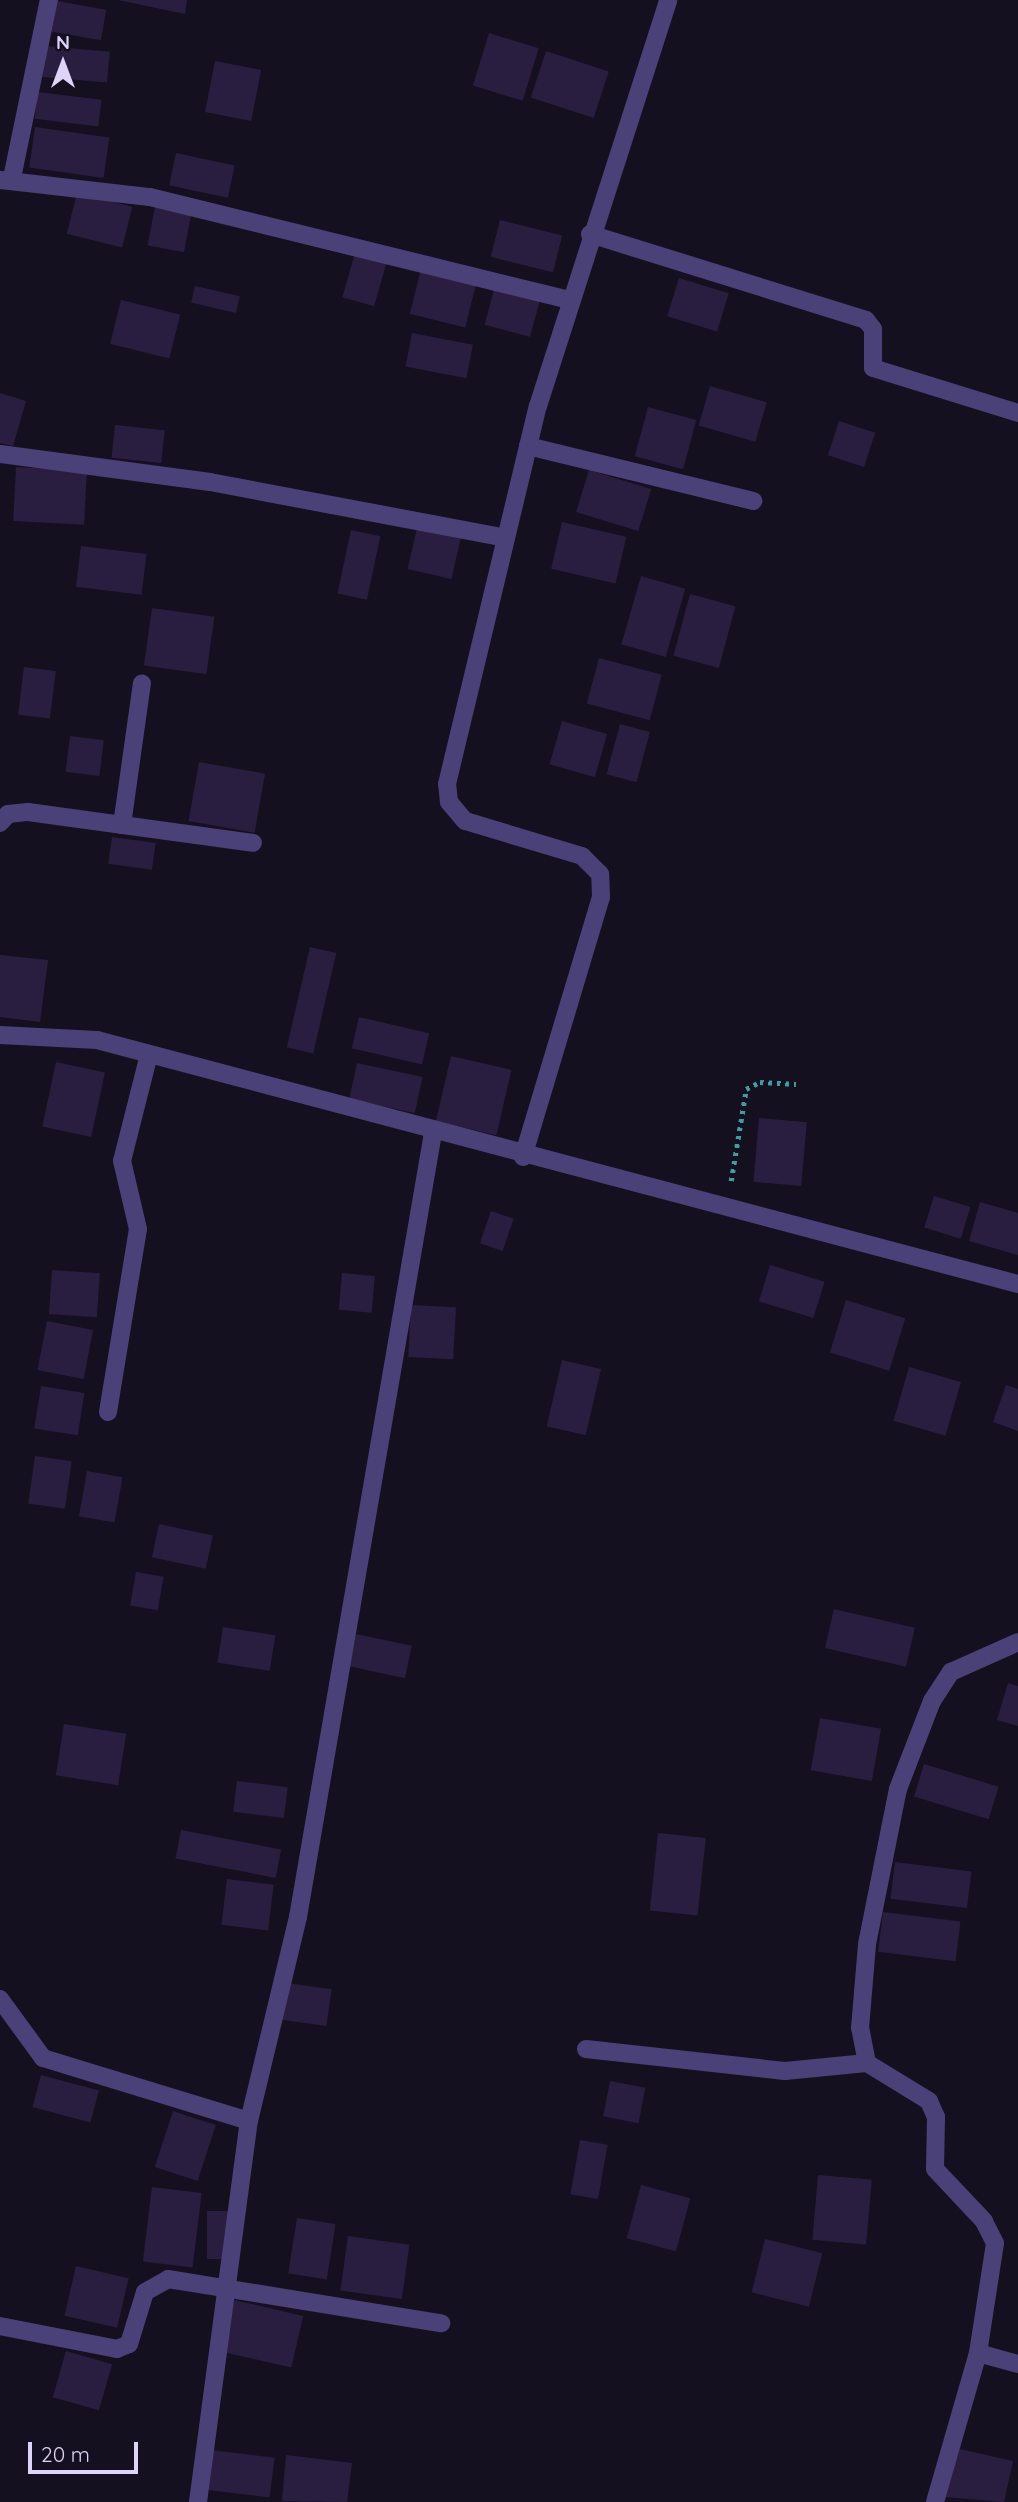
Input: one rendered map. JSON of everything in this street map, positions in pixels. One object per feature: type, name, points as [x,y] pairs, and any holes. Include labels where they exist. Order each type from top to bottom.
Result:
[{"type":"street","points":[[49,0],[6,179],[150,197],[570,300]]},
{"type":"street","points":[[523,1157],[601,897],[600,874],[582,856],[465,821],[449,802],[447,785],[528,446],[590,234],[668,0]]},
{"type":"street","points":[[590,234],[866,320],[873,330],[873,368],[1018,413]]},
{"type":"street","points":[[528,446],[753,501]]},
{"type":"street","points":[[0,454],[210,482],[506,538]]},
{"type":"street","points":[[122,825],[142,682]]},
{"type":"street","points":[[0,822],[8,814],[28,812],[253,843]]},
{"type":"street","points":[[0,1035],[97,1040],[523,1157],[1018,1284]]},
{"type":"street","points":[[108,1412],[138,1229],[122,1161],[149,1054]]},
{"type":"street","points":[[198,2502],[249,2121],[298,1917],[433,1133]]},
{"type":"street","points":[[867,2063],[860,2028],[867,1944],[898,1789],[932,1701],[951,1672],[1018,1642]]},
{"type":"street","points":[[0,1999],[43,2058],[249,2121]]},
{"type":"street","points":[[586,2049],[785,2071],[867,2063],[929,2101],[936,2117],[934,2169],[984,2221],[995,2243],[978,2353],[935,2502]]},
{"type":"street","points":[[0,2326],[117,2349],[129,2344],[145,2292],[154,2281],[227,2284],[442,2323]]},
{"type":"street","points":[[978,2353],[1018,2364]]},
{"type":"path","points":[[726,1209],[746,1089],[761,1082],[796,1084]]},
{"type":"building","points":[[118,0],[187,0],[185,14]]},
{"type":"building","points":[[57,1],[106,10],[101,40],[52,32]]},
{"type":"building","points":[[489,33],[539,48],[523,101],[473,86]]},
{"type":"building","points":[[45,46],[110,52],[107,83],[42,77]]},
{"type":"building","points":[[546,51],[609,71],[594,118],[531,98]]},
{"type":"building","points":[[215,61],[261,70],[251,121],[205,112]]},
{"type":"building","points":[[38,92],[102,100],[98,127],[35,119]]},
{"type":"building","points":[[35,127],[109,137],[104,178],[29,168]]},
{"type":"building","points":[[176,153],[235,165],[228,198],[169,185]]},
{"type":"building","points":[[77,193],[132,207],[122,248],[67,234]]},
{"type":"building","points":[[155,207],[191,214],[184,252],[148,245]]},
{"type":"building","points":[[500,220],[562,235],[553,272],[491,257]]},
{"type":"building","points":[[355,253],[387,262],[374,306],[342,297]]},
{"type":"building","points":[[421,269],[476,283],[465,327],[410,314]]},
{"type":"building","points":[[679,278],[729,293],[717,331],[667,316]]},
{"type":"building","points":[[195,286],[240,296],[236,313],[191,303]]},
{"type":"building","points":[[495,286],[540,298],[530,337],[485,325]]},
{"type":"building","points":[[121,300],[180,315],[169,358],[110,344]]},
{"type":"building","points":[[412,333],[473,345],[466,378],[406,366]]},
{"type":"building","points":[[710,386],[767,402],[755,442],[699,425]]},
{"type":"building","points":[[0,393],[26,401],[13,446],[0,443]]},
{"type":"building","points":[[648,407],[696,420],[683,469],[635,456]]},
{"type":"building","points":[[839,421],[875,433],[864,467],[828,455]]},
{"type":"building","points":[[115,425],[165,430],[161,463],[112,458]]},
{"type":"building","points":[[16,467],[87,471],[84,525],[13,521]]},
{"type":"building","points":[[589,470],[651,489],[638,531],[576,512]]},
{"type":"building","points":[[562,522],[626,537],[616,584],[551,569]]},
{"type":"building","points":[[417,528],[461,538],[451,579],[408,569]]},
{"type":"building","points":[[351,530],[380,536],[367,600],[337,594]]},
{"type":"building","points":[[81,546],[147,554],[142,595],[76,587]]},
{"type":"building","points":[[641,576],[685,589],[666,657],[621,644]]},
{"type":"building","points":[[690,594],[735,606],[719,668],[673,656]]},
{"type":"building","points":[[152,608],[214,617],[206,674],[144,665]]},
{"type":"building","points":[[599,658],[662,675],[650,720],[587,703]]},
{"type":"building","points":[[24,667],[56,671],[50,719],[18,715]]},
{"type":"building","points":[[562,721],[607,734],[595,777],[550,764]]},
{"type":"building","points":[[620,724],[650,732],[636,782],[607,774]]},
{"type":"building","points":[[70,736],[104,740],[99,776],[66,772]]},
{"type":"building","points":[[199,762],[265,774],[255,833],[189,821]]},
{"type":"building","points":[[112,837],[156,843],[152,870],[108,864]]},
{"type":"building","points":[[310,947],[336,953],[313,1053],[287,1047]]},
{"type":"building","points":[[0,955],[48,960],[40,1022],[0,1017]]},
{"type":"building","points":[[359,1017],[429,1033],[422,1064],[352,1048]]},
{"type":"building","points":[[451,1056],[511,1070],[496,1135],[436,1121]]},
{"type":"building","points":[[56,1062],[105,1072],[91,1137],[42,1127]]},
{"type":"building","points":[[357,1063],[423,1077],[415,1113],[349,1099]]},
{"type":"building","points":[[759,1118],[807,1122],[801,1186],[753,1182]]},
{"type":"building","points":[[934,1196],[970,1207],[961,1239],[924,1228]]},
{"type":"building","points":[[980,1202],[1018,1213],[1018,1255],[969,1241]]},
{"type":"building","points":[[491,1211],[514,1219],[503,1251],[480,1243]]},
{"type":"building","points":[[770,1265],[825,1282],[813,1318],[759,1301]]},
{"type":"building","points":[[52,1270],[100,1273],[97,1317],[49,1314]]},
{"type":"building","points":[[342,1273],[375,1276],[372,1313],[339,1310]]},
{"type":"building","points":[[846,1300],[905,1318],[889,1371],[830,1353]]},
{"type":"building","points":[[411,1305],[456,1307],[453,1359],[408,1357]]},
{"type":"building","points":[[47,1321],[93,1330],[84,1379],[37,1370]]},
{"type":"building","points":[[562,1360],[601,1369],[586,1435],[547,1426]]},
{"type":"building","points":[[909,1367],[961,1382],[945,1436],[894,1421]]},
{"type":"building","points":[[1006,1385],[1018,1389],[1018,1431],[993,1422]]},
{"type":"building","points":[[41,1386],[84,1393],[78,1435],[34,1428]]},
{"type":"building","points":[[35,1456],[72,1461],[65,1509],[28,1504]]},
{"type":"building","points":[[87,1471],[122,1477],[114,1523],[79,1516]]},
{"type":"building","points":[[159,1524],[213,1535],[206,1569],[152,1557]]},
{"type":"building","points":[[136,1572],[164,1577],[158,1610],[130,1605]]},
{"type":"building","points":[[834,1609],[915,1628],[906,1667],[825,1648]]},
{"type":"building","points":[[223,1627],[275,1635],[270,1671],[217,1663]]},
{"type":"building","points":[[356,1634],[412,1646],[405,1678],[349,1666]]},
{"type":"building","points":[[1008,1683],[1018,1686],[1018,1726],[997,1720]]},
{"type":"building","points":[[820,1718],[881,1729],[872,1781],[811,1770]]},
{"type":"building","points":[[64,1724],[126,1734],[118,1785],[56,1775]]},
{"type":"building","points":[[924,1764],[999,1787],[989,1819],[914,1797]]},
{"type":"building","points":[[237,1781],[288,1787],[284,1818],[233,1812]]},
{"type":"building","points":[[181,1830],[281,1849],[276,1878],[175,1858]]},
{"type":"building","points":[[658,1833],[706,1838],[698,1916],[650,1911]]},
{"type":"building","points":[[895,1862],[971,1871],[967,1908],[890,1899]]},
{"type":"building","points":[[227,1879],[274,1885],[268,1930],[221,1925]]},
{"type":"building","points":[[883,1912],[960,1922],[956,1961],[878,1952]]},
{"type":"building","points":[[287,1983],[332,1989],[326,2026],[282,2020]]},
{"type":"building","points":[[41,2075],[99,2091],[90,2122],[32,2107]]},
{"type":"building","points":[[610,2081],[645,2088],[638,2123],[603,2116]]},
{"type":"building","points":[[173,2111],[216,2125],[198,2181],[155,2167]]},
{"type":"building","points":[[580,2140],[608,2145],[598,2199],[570,2194]]},
{"type":"building","points":[[818,2175],[872,2180],[866,2244],[812,2240]]},
{"type":"building","points":[[641,2185],[690,2198],[676,2251],[627,2238]]},
{"type":"building","points":[[152,2187],[202,2193],[192,2268],[143,2261]]},
{"type":"building","points":[[207,2211],[228,2211],[228,2259],[207,2259]]},
{"type":"building","points":[[297,2218],[336,2224],[327,2279],[288,2273]]},
{"type":"building","points":[[348,2236],[409,2245],[402,2299],[340,2290]]},
{"type":"building","points":[[765,2239],[822,2253],[809,2307],[752,2292]]},
{"type":"building","points":[[76,2266],[129,2278],[117,2328],[65,2316]]},
{"type":"building","points":[[234,2300],[303,2316],[291,2368],[222,2352]]},
{"type":"building","points":[[66,2351],[112,2364],[99,2410],[53,2397]]},
{"type":"building","points":[[955,2448],[1013,2461],[1004,2502],[944,2497]]},
{"type":"building","points":[[211,2450],[275,2458],[270,2498],[206,2490]]},
{"type":"building","points":[[286,2455],[352,2463],[347,2502],[282,2501]]}]
